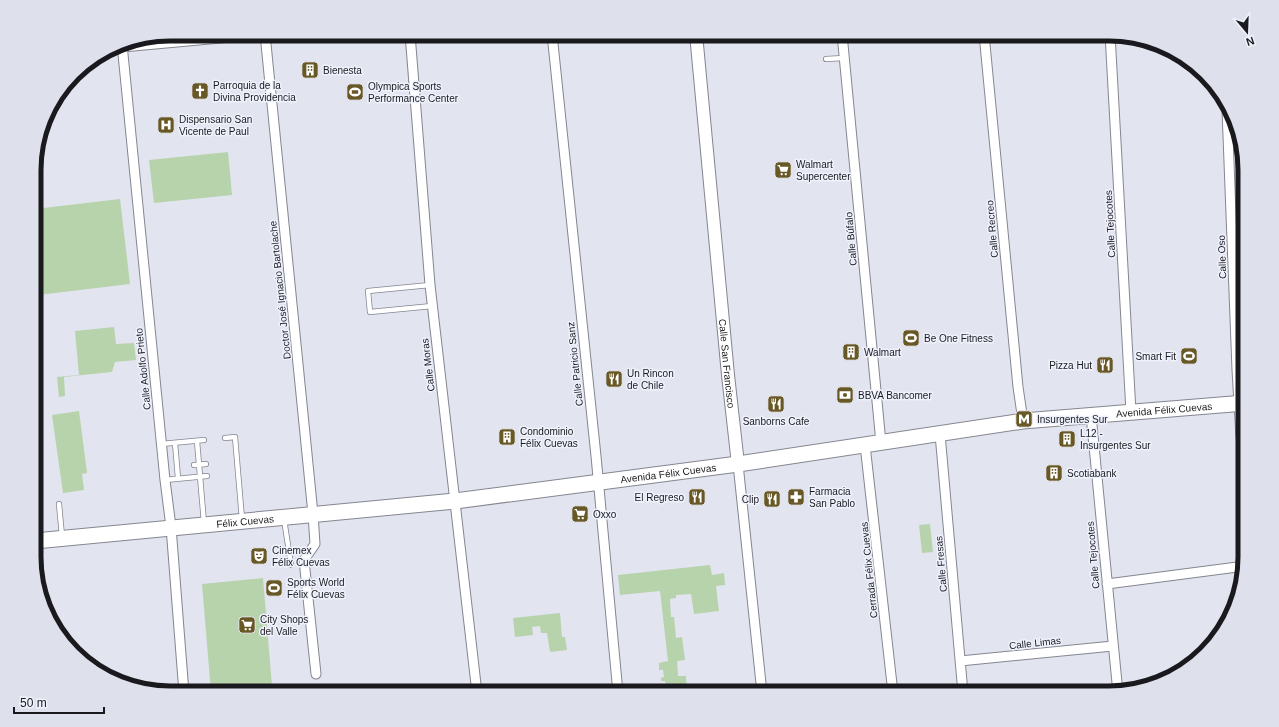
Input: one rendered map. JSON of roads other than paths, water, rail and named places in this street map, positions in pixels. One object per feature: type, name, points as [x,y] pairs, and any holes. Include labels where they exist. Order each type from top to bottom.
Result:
[{"type":"main road","name":"Avenida Félix Cuevas","points":[[940,434],[1023,421],[1238,403]]},
{"type":"main road","points":[[881,443],[940,434]]},
{"type":"main road","name":"Avenida Félix Cuevas","points":[[455,501],[738,464],[881,443]]},
{"type":"main road","name":"Félix Cuevas","points":[[41,540],[455,501]]},
{"type":"street","points":[[144,43],[174,41]]},
{"type":"street","name":"Doctor José Ignacio Bartolache","points":[[265,41],[313,514],[315,544],[304,560],[316,674]]},
{"type":"street","name":"Calle Moras","points":[[411,41],[432,306],[476,686]]},
{"type":"street","name":"Calle Patricio Sanz","points":[[553,41],[617,686]]},
{"type":"street","name":"Calle San Francisco","points":[[697,41],[727,367],[761,686]]},
{"type":"street","name":"Calle Búfalo","points":[[843,41],[881,443]]},
{"type":"street","name":"Calle Recreo","points":[[985,41],[1018,387],[1023,421]]},
{"type":"street","name":"Calle Tejocotes","points":[[1110,41],[1131,412]]},
{"type":"street","name":"Calle Adolfo Prieto","points":[[123,50],[170,527],[183,686]]},
{"type":"street","name":"Calle Oso","points":[[1227,120],[1238,377]]},
{"type":"street","name":"Calle Tejocotes","points":[[1091,415],[1117,686]]},
{"type":"street","name":"Calle Fresas","points":[[940,434],[962,686]]},
{"type":"street","name":"Cerrada Félix Cuevas","points":[[865,445],[892,686]]},
{"type":"street","points":[[1107,584],[1238,567]]},
{"type":"street","name":"Calle Limas","points":[[960,661],[1113,646]]},
{"type":"lane","points":[[826,59],[844,58]]},
{"type":"lane","points":[[430,285],[368,291],[370,312],[432,306]]},
{"type":"lane","points":[[225,438],[235,437],[243,520]]},
{"type":"lane","points":[[162,444],[204,440]]},
{"type":"lane","points":[[197,441],[196,465],[200,477],[204,524]]},
{"type":"lane","points":[[175,443],[179,467],[178,478]]},
{"type":"lane","points":[[196,465],[206,464]]},
{"type":"lane","points":[[165,480],[207,476]]},
{"type":"lane","points":[[58,504],[62,538]]},
{"type":"lane","points":[[284,517],[291,565]]},
{"type":"place","name":"Bienesta","points":[[310,70]]},
{"type":"place","name":"Parroquia de la Divina Providencia","points":[[200,91]]},
{"type":"place","name":"Olympica Sports Performance Center","points":[[355,92]]},
{"type":"place","name":"Dispensario San Vicente de Paul","points":[[166,125]]},
{"type":"place","name":"Walmart Supercenter","points":[[783,170]]},
{"type":"place","name":"Be One Fitness","points":[[911,338]]},
{"type":"place","name":"Walmart","points":[[851,352]]},
{"type":"place","name":"Smart Fit","points":[[1189,356]]},
{"type":"place","name":"Pizza Hut","points":[[1105,365]]},
{"type":"place","name":"Un Rincon de Chile","points":[[614,379]]},
{"type":"place","name":"BBVA Bancomer","points":[[845,395]]},
{"type":"place","name":"Sanborns Cafe","points":[[776,404]]},
{"type":"place","name":"Insurgentes Sur","points":[[1024,419]]},
{"type":"place","name":"Condominio Félix Cuevas","points":[[507,437]]},
{"type":"place","name":"L12 - Insurgentes Sur","points":[[1067,439]]},
{"type":"place","name":"Scotiabank","points":[[1054,473]]},
{"type":"place","name":"El Regreso","points":[[697,497]]},
{"type":"place","name":"Farmacia San Pablo","points":[[796,497]]},
{"type":"place","name":"Clip","points":[[772,499]]},
{"type":"place","name":"Oxxo","points":[[580,514]]},
{"type":"place","name":"Cinemex Félix Cuevas","points":[[259,556]]},
{"type":"place","name":"Sports World Félix Cuevas","points":[[274,588]]},
{"type":"place","name":"City Shops del Valle","points":[[247,625]]}]
